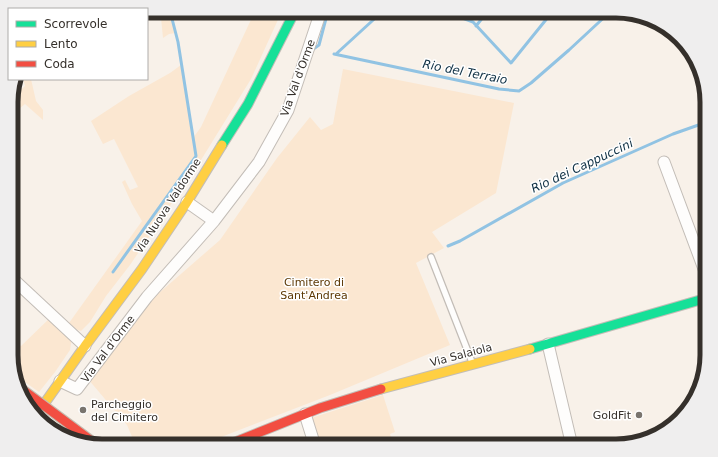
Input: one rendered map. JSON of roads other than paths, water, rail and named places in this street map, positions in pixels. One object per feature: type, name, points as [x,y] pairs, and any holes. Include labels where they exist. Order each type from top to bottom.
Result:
[{"type":"main road","name":"Via Nuova Valdorme","points":[[40,411],[142,269],[187,202],[248,104],[291,18]]},
{"type":"main road","name":"Via Salaiola","points":[[242,439],[320,408],[392,385],[548,344],[700,300]]},
{"type":"main road","points":[[28,393],[88,437]]},
{"type":"main road","name":"Via Nuova Valdorme","points":[[42,413],[44,404]]},
{"type":"street","name":"Via Val d'Orme","points":[[60,381],[78,389],[147,298],[214,221],[259,162],[288,110],[320,18]]},
{"type":"street","points":[[664,162],[700,258]]},
{"type":"street","points":[[187,202],[214,221]]},
{"type":"street","points":[[18,284],[85,346]]},
{"type":"street","points":[[548,344],[570,439]]},
{"type":"street","points":[[305,414],[313,439]]},
{"type":"lane","points":[[431,257],[473,364]]},
{"type":"waterway","points":[[113,272],[196,156],[178,42],[172,18]]},
{"type":"waterway","points":[[312,50],[319,45],[326,18]]},
{"type":"waterway","points":[[336,54],[375,18]]},
{"type":"waterway","points":[[462,18],[473,22],[511,63],[547,18]]},
{"type":"waterway","points":[[476,26],[482,18]]},
{"type":"waterway","name":"Rio del Terraio","points":[[334,54],[499,89],[519,91],[531,83],[603,18]]},
{"type":"waterway","name":"Rio dei Cappuccini","points":[[448,246],[460,241],[563,183],[673,134],[700,124]]},
{"type":"place","name":"Parcheggio del Cimitero","points":[[83,410]]},
{"type":"place","name":"GoldFit","points":[[639,415]]},
{"type":"park label","name":"Cimitero di Sant'Andrea","points":[[314,288]]}]
